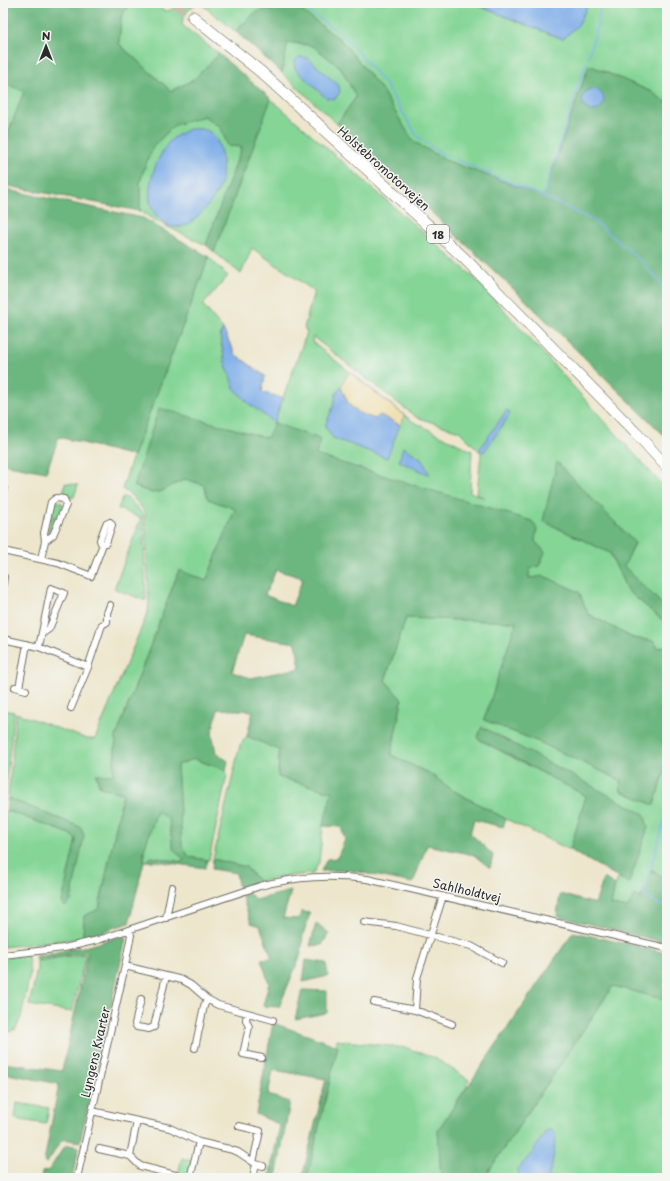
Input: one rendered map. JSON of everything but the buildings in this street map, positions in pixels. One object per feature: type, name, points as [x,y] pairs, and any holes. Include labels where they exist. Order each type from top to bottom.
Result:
[{"type":"highway","name":"Holstebromotorvejen","points":[[193,17],[261,72],[464,258],[636,433],[667,467]]},
{"type":"street","points":[[41,559],[45,541],[44,533],[51,502],[56,498],[64,499],[66,505],[53,535],[45,541]]},
{"type":"street","points":[[3,551],[58,562],[91,576],[102,544]]},
{"type":"street","points":[[39,647],[51,588],[64,593],[50,629],[43,633]]},
{"type":"street","points":[[71,708],[88,667],[102,625],[107,622],[107,613],[110,605]]},
{"type":"street","points":[[3,639],[39,647],[88,667]]},
{"type":"street","points":[[26,690],[17,688],[27,644]]},
{"type":"street","name":"Sahlholdtvej","points":[[3,955],[64,948],[98,940],[260,886],[297,878],[316,876],[342,876],[367,879],[667,948]]},
{"type":"street","points":[[166,918],[172,887]]},
{"type":"street","points":[[415,1010],[417,978],[443,896]]},
{"type":"street","points":[[364,922],[396,926],[471,946],[502,963]]},
{"type":"street","name":"Lyngens Kvarter","points":[[78,1178],[125,966],[131,935],[129,930]]},
{"type":"street","points":[[125,966],[182,980],[188,983],[207,999],[218,1005],[273,1020]]},
{"type":"street","points":[[141,999],[135,1024],[137,1027],[149,1029],[154,1027],[166,976]]},
{"type":"street","points":[[195,1048],[204,1006],[207,999]]},
{"type":"street","points":[[374,1002],[415,1010],[452,1024]]},
{"type":"street","points":[[247,1013],[246,1020],[249,1027],[243,1054],[262,1058]]},
{"type":"street","points":[[92,1111],[170,1128],[199,1142],[238,1152],[255,1163],[264,1166]]},
{"type":"street","points":[[130,1156],[137,1121]]},
{"type":"street","points":[[239,1126],[260,1131],[253,1178]]},
{"type":"street","points":[[190,1178],[199,1142]]},
{"type":"street","points":[[99,1149],[130,1156],[140,1166],[187,1178]]},
{"type":"green space","points":[[3,3],[130,3],[121,17],[119,44],[171,91],[193,80],[219,54],[271,99],[214,252],[206,245],[242,147],[228,146],[221,128],[204,116],[175,125],[154,145],[140,182],[140,211],[3,185],[3,148],[24,91],[11,86],[3,87]]},
{"type":"green space","points":[[130,3],[155,3],[164,11],[171,10],[177,3],[199,3],[188,11],[182,25],[219,54],[193,80],[171,91],[119,44],[121,17]]},
{"type":"green space","points":[[200,3],[471,3],[563,39],[578,25],[589,3],[667,3],[667,103],[652,92],[589,65],[543,196],[445,160],[413,141],[381,89],[341,40],[256,12],[235,31]]},
{"type":"green space","points":[[294,5],[341,40],[381,89],[413,141],[445,160],[543,196],[589,65],[652,92],[667,103],[667,438],[523,298],[337,124],[356,97],[341,68],[313,46],[288,42],[282,73],[235,31],[256,12]]},
{"type":"green space","points":[[287,42],[313,46],[341,68],[356,97],[337,124],[282,73]]},
{"type":"green space","points":[[11,86],[24,91],[3,148],[3,87]]},
{"type":"green space","points":[[271,99],[475,278],[667,490],[667,609],[624,566],[635,543],[543,521],[610,553],[627,590],[667,624],[667,646],[658,648],[654,641],[633,638],[588,614],[579,592],[529,579],[230,427],[134,486],[152,493],[162,491],[185,479],[204,484],[208,499],[236,509],[206,581],[179,570],[116,737],[113,776],[96,775],[100,787],[123,793],[99,909],[84,916],[83,938],[3,947],[3,829],[6,810],[70,834],[76,839],[62,902],[80,827],[8,798],[16,713],[87,739],[95,739],[148,612],[149,602],[145,512],[132,496],[122,489],[133,456],[209,257],[228,276],[203,305],[223,329],[220,337],[225,362],[274,422],[307,332],[304,328],[314,291],[252,248],[241,274],[214,252]],"holes":[[[313,337],[416,417],[459,431],[481,453],[477,494],[485,498],[470,492],[472,451],[412,421],[312,342]]]},
{"type":"green space","points":[[204,116],[221,128],[228,146],[242,146],[206,245],[157,222],[140,211],[140,182],[154,145],[175,125]]},
{"type":"green space","points":[[3,189],[143,218],[209,257],[133,456],[59,437],[46,472],[3,464]]},
{"type":"green space","points":[[159,408],[267,438],[274,423],[320,439],[316,455],[532,521],[537,529],[535,541],[545,552],[539,566],[530,569],[529,578],[544,576],[579,592],[588,614],[633,638],[654,641],[658,648],[667,646],[667,685],[663,708],[667,711],[667,765],[654,805],[621,791],[620,780],[539,742],[484,720],[516,622],[406,618],[385,680],[402,700],[391,755],[430,774],[454,791],[506,819],[503,827],[474,820],[470,833],[493,855],[490,868],[474,855],[427,845],[413,883],[349,870],[321,871],[327,859],[337,858],[345,840],[341,827],[323,826],[332,792],[278,777],[279,750],[247,736],[253,711],[218,709],[212,732],[216,753],[228,761],[226,770],[194,759],[177,765],[182,846],[189,857],[207,860],[205,868],[147,861],[151,857],[182,862],[184,860],[173,848],[169,820],[157,811],[144,850],[144,861],[129,923],[83,938],[84,916],[99,909],[123,793],[100,787],[96,774],[113,775],[116,737],[179,570],[206,581],[235,509],[208,499],[204,485],[185,479],[162,491],[152,493],[134,486]],"holes":[[[276,570],[303,578],[292,606],[265,595]],[[244,635],[296,643],[300,668],[251,678],[232,672]]]},
{"type":"green space","points":[[557,462],[635,543],[624,566],[667,609],[667,624],[627,590],[610,553],[543,521]]},
{"type":"green space","points":[[65,483],[78,485],[74,497],[63,497]]},
{"type":"green space","points":[[124,497],[130,500],[143,514],[146,600],[115,589],[141,518],[118,509],[122,498]]},
{"type":"green space","points":[[56,501],[62,503],[63,505],[58,518],[51,515],[53,503]]},
{"type":"green space","points":[[51,517],[58,519],[51,534],[48,533],[48,531]]},
{"type":"green space","points":[[406,618],[517,622],[484,720],[539,742],[620,780],[621,791],[654,805],[667,765],[667,879],[651,871],[641,898],[629,909],[611,905],[615,885],[619,877],[629,882],[648,827],[482,727],[478,739],[586,796],[570,850],[506,819],[454,791],[430,774],[391,755],[402,700],[385,681]]},
{"type":"green space","points":[[3,710],[14,712],[4,802],[3,802]]},
{"type":"green space","points":[[482,727],[644,814],[648,827],[629,883],[570,850],[586,796],[477,738]]},
{"type":"green space","points":[[247,736],[279,750],[278,777],[333,792],[323,826],[319,862],[313,874],[286,876],[259,882],[246,867],[213,859],[240,745]]},
{"type":"green space","points":[[194,759],[226,770],[227,775],[209,860],[189,857],[182,846],[177,765]]},
{"type":"green space","points":[[8,798],[80,827],[84,835],[71,901],[65,907],[62,902],[76,839],[70,834],[6,810]]},
{"type":"green space","points":[[157,811],[169,820],[173,848],[185,860],[182,862],[152,857],[147,861],[144,861],[144,850]]},
{"type":"green space","points":[[213,859],[246,867],[259,882],[239,890],[236,873],[212,869]]},
{"type":"green space","points":[[651,870],[667,879],[667,943],[557,916],[560,894],[595,904],[604,878],[615,885],[611,905],[628,908],[634,895],[641,898]]},
{"type":"green space","points":[[291,891],[283,918],[299,919],[301,912],[310,913],[303,935],[301,954],[279,1007],[263,1006],[269,983],[261,959],[272,958],[260,926],[251,923],[242,896],[250,894],[255,900]]},
{"type":"green space","points":[[316,923],[329,933],[322,945],[310,946]]},
{"type":"green space","points":[[573,932],[667,953],[667,1000],[613,986],[484,1178],[441,1178],[438,1130]]},
{"type":"green space","points":[[122,936],[126,938],[80,1142],[64,1139],[46,1163],[44,1162],[59,1084],[3,1073],[3,1063],[62,1071],[88,952],[36,960],[35,956],[88,946]]},
{"type":"green space","points":[[86,954],[72,1012],[29,1005],[37,970],[37,961]]},
{"type":"green space","points":[[28,955],[30,974],[21,1017],[16,1029],[3,1033],[3,957]]},
{"type":"green space","points":[[306,960],[326,963],[328,976],[303,982]]},
{"type":"green space","points":[[613,986],[667,1000],[667,1178],[484,1178]]},
{"type":"green space","points":[[302,990],[327,991],[327,1013],[295,1019]]},
{"type":"green space","points":[[273,1023],[338,1046],[307,1178],[302,1178],[326,1079],[273,1070],[268,1095],[290,1102],[276,1178],[269,1178],[280,1125],[256,1114]]},
{"type":"green space","points":[[337,1040],[407,1048],[435,1058],[469,1080],[466,1084],[468,1085],[438,1130],[441,1178],[307,1178]]},
{"type":"green space","points":[[17,1103],[49,1108],[46,1124],[15,1119]]},
{"type":"green space","points":[[68,1145],[79,1147],[72,1178],[41,1178],[42,1172],[49,1170],[64,1147]]},
{"type":"green space","points":[[182,1158],[192,1161],[188,1176],[178,1174]]},
{"type":"sand","points":[[349,372],[405,416],[400,425],[380,415],[376,419],[363,415],[349,405],[341,387]]},
{"type":"water","points":[[471,3],[589,3],[578,25],[563,39]]},
{"type":"water","points":[[299,57],[308,58],[339,86],[340,92],[335,99],[326,98],[295,69],[294,62]]},
{"type":"water","points":[[593,89],[601,92],[604,100],[601,108],[593,111],[585,108],[582,100],[585,92]]},
{"type":"water","points":[[189,129],[200,129],[210,132],[218,142],[222,158],[222,180],[210,204],[200,215],[187,225],[173,227],[169,226],[155,214],[151,205],[151,183],[158,160],[163,150],[171,140]]},
{"type":"water","points":[[223,329],[235,354],[265,376],[262,392],[282,398],[274,423],[247,402],[234,388],[225,362],[220,336]]},
{"type":"water","points":[[341,387],[349,405],[363,415],[375,419],[380,415],[400,425],[387,458],[333,438],[325,426],[333,407],[336,394]]},
{"type":"water","points":[[507,410],[510,413],[509,416],[484,452],[482,452],[479,450]]},
{"type":"water","points":[[403,447],[421,458],[430,475],[399,461]]},
{"type":"water","points":[[548,1130],[553,1130],[555,1133],[555,1145],[548,1178],[519,1178],[518,1169],[533,1152],[545,1132]]},
{"type":"waterway","points":[[297,3],[344,36],[385,84],[417,136],[441,154],[448,156]]},
{"type":"waterway","points":[[588,58],[597,28],[601,3]]},
{"type":"waterway","points":[[543,196],[586,63]]},
{"type":"waterway","points":[[455,159],[556,202],[593,220],[640,260],[667,291]]},
{"type":"waterway","points":[[667,812],[643,895],[667,909]]},
{"type":"tunnel","points":[[175,3],[193,17]]}]
